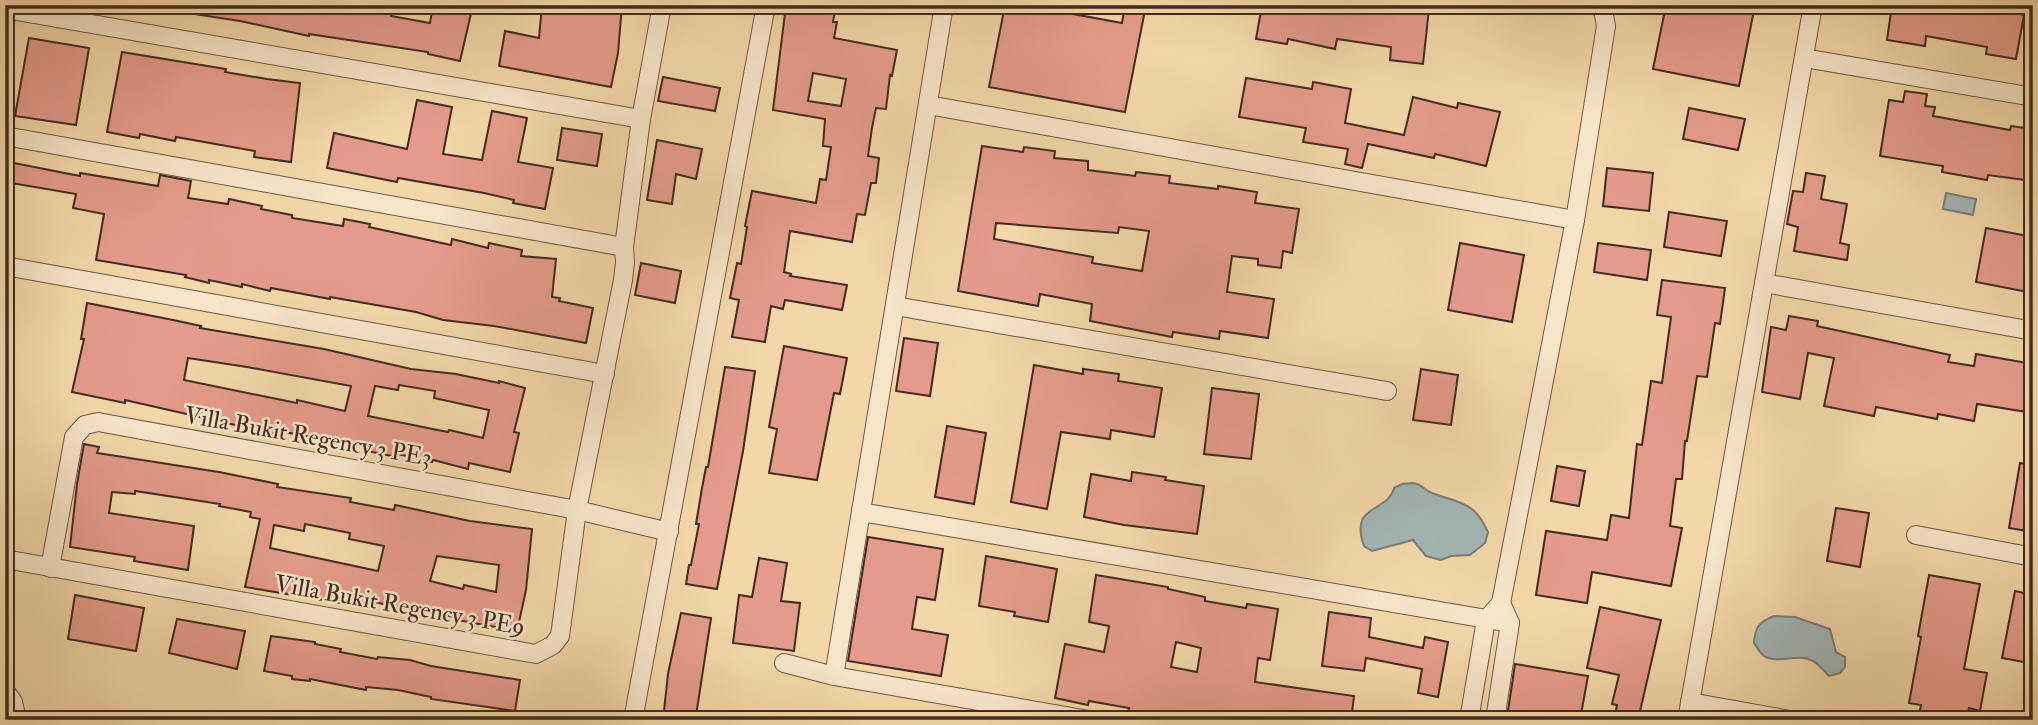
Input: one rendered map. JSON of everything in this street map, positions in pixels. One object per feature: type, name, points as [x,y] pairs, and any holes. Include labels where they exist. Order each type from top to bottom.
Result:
[{"type":"street","name":"Villa Bukit Regency 3 PE9","points":[[5,559],[536,654],[553,645],[560,636],[577,510],[623,280],[624,247],[641,119],[662,5]]},
{"type":"street","points":[[633,720],[766,5]]},
{"type":"street","points":[[834,676],[944,5]]},
{"type":"street","points":[[1469,720],[1486,620],[1501,603],[1575,220],[1605,26],[1602,5]]},
{"type":"street","points":[[1790,720],[1689,711],[1813,5]]},
{"type":"street","points":[[5,9],[641,119]]},
{"type":"street","points":[[1804,58],[2033,97]]},
{"type":"street","points":[[928,105],[1575,220]]},
{"type":"street","points":[[5,136],[624,247]]},
{"type":"street","points":[[5,266],[605,374]]},
{"type":"street","points":[[1764,283],[2033,331]]},
{"type":"street","points":[[895,306],[1387,391]]},
{"type":"street","name":"Villa Bukit Regency 3 PE3","points":[[50,568],[74,437],[85,425],[98,422],[577,510],[669,532]]},
{"type":"street","points":[[861,512],[1510,623]]},
{"type":"street","points":[[1916,536],[2033,557]]},
{"type":"street","points":[[1494,720],[1510,623],[1501,603]]},
{"type":"street","points":[[784,663],[834,676],[1089,720]]},
{"type":"street","points":[[5,691],[13,702],[17,720]]},
{"type":"shaded area","points":[[1946,193],[1976,199],[1973,215],[1943,209]]},
{"type":"shaded area","points":[[1413,483],[1472,509],[1488,532],[1485,543],[1470,555],[1451,556],[1441,560],[1426,556],[1413,540],[1372,551],[1364,546],[1361,522],[1365,516],[1384,502],[1394,488]]},
{"type":"shaded area","points":[[1774,616],[1795,617],[1830,629],[1836,652],[1845,657],[1845,667],[1840,673],[1829,676],[1817,664],[1807,659],[1775,659],[1764,656],[1754,643],[1755,633],[1761,623]]},
{"type":"building","points":[[187,5],[357,5],[392,12],[391,16],[430,23],[433,5],[473,5],[460,61],[428,52],[309,36],[187,13]]},
{"type":"building","points":[[542,5],[622,5],[618,53],[611,87],[499,66],[505,31],[539,38]]},
{"type":"building","points":[[786,5],[836,5],[834,38],[897,50],[892,76],[890,75],[886,109],[876,108],[872,128],[868,156],[879,158],[876,183],[871,183],[865,215],[857,214],[852,242],[790,231],[784,272],[791,274],[790,276],[847,285],[842,310],[785,300],[783,309],[771,306],[765,342],[732,337],[739,300],[730,298],[737,263],[741,264],[752,191],[816,203],[820,179],[826,180],[831,147],[823,146],[825,119],[773,110]],"holes":[[[813,73],[846,79],[841,106],[808,101]]]},
{"type":"building","points":[[1005,5],[1024,5],[1122,23],[1125,5],[1146,5],[1125,112],[989,87]]},
{"type":"building","points":[[1262,5],[1387,5],[1429,9],[1423,64],[1390,60],[1391,47],[1337,39],[1335,49],[1288,39],[1287,44],[1256,39]]},
{"type":"building","points":[[1666,5],[1755,5],[1739,86],[1653,69]]},
{"type":"building","points":[[1892,5],[2016,5],[2014,13],[2024,15],[2016,59],[1986,54],[1987,47],[1926,36],[1925,46],[1887,40]]},
{"type":"building","points":[[29,38],[89,48],[76,125],[15,116]]},
{"type":"building","points":[[122,52],[300,83],[291,162],[254,157],[255,151],[176,137],[175,141],[140,134],[139,138],[107,132]]},
{"type":"building","points":[[663,77],[720,88],[715,111],[658,101]]},
{"type":"building","points":[[1246,78],[1312,89],[1313,82],[1351,89],[1345,123],[1404,135],[1413,97],[1457,108],[1458,103],[1500,112],[1486,166],[1435,154],[1434,158],[1368,144],[1362,168],[1345,164],[1348,149],[1303,142],[1306,128],[1239,117]]},
{"type":"building","points":[[1905,91],[1927,94],[1925,106],[1935,107],[1933,116],[2010,130],[2011,126],[2033,129],[2033,181],[1988,175],[1987,180],[1942,172],[1943,166],[1880,156],[1889,100],[1903,102]]},
{"type":"building","points":[[417,100],[452,107],[443,154],[482,160],[492,111],[527,118],[518,162],[553,168],[545,209],[513,203],[514,200],[484,193],[398,178],[397,182],[327,168],[334,133],[407,149]]},
{"type":"building","points":[[1689,108],[1745,119],[1738,150],[1683,139]]},
{"type":"building","points":[[562,128],[602,134],[597,166],[557,160]]},
{"type":"building","points":[[657,140],[702,149],[696,179],[676,174],[672,204],[647,200]]},
{"type":"building","points":[[982,146],[1023,152],[1024,147],[1055,151],[1054,158],[1088,161],[1088,170],[1135,176],[1136,172],[1170,176],[1169,183],[1257,192],[1255,203],[1299,209],[1292,253],[1283,251],[1281,268],[1258,265],[1258,259],[1232,256],[1227,292],[1274,299],[1268,338],[1220,331],[1219,339],[1173,332],[1172,337],[1090,321],[1092,304],[1040,294],[1038,306],[958,291]],"holes":[[[996,223],[1118,233],[1119,227],[1149,231],[1142,271],[1092,263],[1093,257],[994,239]]]},
{"type":"building","points":[[14,163],[80,176],[80,173],[158,186],[160,175],[191,181],[188,198],[228,204],[229,199],[292,215],[292,218],[343,226],[344,219],[451,245],[452,239],[488,248],[489,243],[522,250],[521,256],[556,259],[552,297],[593,308],[586,343],[494,326],[443,320],[416,312],[330,297],[271,288],[270,291],[209,280],[209,283],[185,277],[186,275],[96,260],[104,214],[73,208],[76,194],[11,183]]},
{"type":"building","points":[[1607,168],[1653,173],[1649,211],[1603,206]]},
{"type":"building","points":[[1806,173],[1825,176],[1821,199],[1847,204],[1840,243],[1849,245],[1847,260],[1794,251],[1798,227],[1787,224],[1793,191],[1803,192]]},
{"type":"building","points":[[1669,212],[1727,221],[1721,256],[1664,247]]},
{"type":"building","points":[[1986,228],[2033,237],[2033,270],[2028,292],[1976,282]]},
{"type":"building","points":[[1460,243],[1524,255],[1512,322],[1448,310]]},
{"type":"building","points":[[1598,243],[1651,250],[1647,280],[1594,272]]},
{"type":"building","points":[[641,263],[681,271],[675,303],[635,295]]},
{"type":"building","points":[[1662,280],[1725,288],[1720,324],[1715,323],[1707,377],[1697,376],[1685,441],[1682,479],[1676,479],[1670,526],[1682,528],[1671,586],[1592,572],[1587,603],[1536,595],[1546,531],[1607,540],[1611,515],[1629,518],[1637,444],[1642,445],[1651,381],[1662,383],[1671,317],[1657,315]]},
{"type":"building","points":[[87,303],[201,326],[200,328],[324,349],[411,369],[499,381],[525,388],[514,432],[519,433],[510,472],[469,463],[468,469],[398,454],[397,457],[367,451],[368,447],[284,432],[283,436],[125,400],[125,403],[72,392],[84,339],[81,339]],"holes":[[[188,358],[351,386],[345,411],[184,380]],[[399,385],[435,391],[434,398],[489,410],[483,438],[368,416],[375,386],[398,390]]]},
{"type":"building","points":[[1789,316],[1818,321],[1817,326],[1950,355],[1948,362],[1974,366],[1976,354],[2033,364],[2033,413],[1977,404],[1974,421],[1938,414],[1937,419],[1876,407],[1874,416],[1824,406],[1834,358],[1808,353],[1800,399],[1762,392],[1771,327],[1786,330]]},
{"type":"building","points":[[904,338],[938,343],[930,396],[896,391]]},
{"type":"building","points":[[784,346],[847,358],[840,394],[834,393],[817,480],[769,473],[777,429],[769,427]]},
{"type":"building","points":[[1034,365],[1083,374],[1083,369],[1119,374],[1118,381],[1162,388],[1154,437],[1111,430],[1110,439],[1061,432],[1047,509],[1011,502]]},
{"type":"building","points":[[725,367],[755,371],[717,589],[686,584],[699,524],[696,524]]},
{"type":"building","points":[[1421,369],[1458,375],[1451,425],[1413,420]]},
{"type":"building","points":[[1212,388],[1259,394],[1251,459],[1204,454]]},
{"type":"building","points":[[947,426],[986,433],[974,504],[935,497]]},
{"type":"building","points":[[84,444],[99,447],[97,453],[219,472],[278,484],[277,487],[351,498],[350,502],[394,510],[395,505],[470,521],[532,529],[526,590],[517,631],[457,620],[423,609],[422,613],[366,600],[365,607],[245,587],[260,519],[250,517],[251,512],[219,506],[220,504],[135,491],[135,494],[112,492],[109,513],[194,526],[188,570],[134,561],[135,557],[70,547]],"holes":[[[305,524],[350,533],[349,539],[384,546],[378,571],[270,548],[274,525],[304,531]],[[437,556],[499,565],[496,592],[464,585],[463,589],[430,581]]]},
{"type":"building","points":[[2020,463],[2033,465],[2033,532],[2009,528]]},
{"type":"building","points":[[1557,466],[1585,471],[1579,506],[1551,501]]},
{"type":"building","points":[[1132,472],[1204,486],[1197,534],[1084,517],[1091,474],[1131,481]]},
{"type":"building","points":[[1836,508],[1869,513],[1860,567],[1827,561]]},
{"type":"building","points":[[868,537],[943,549],[935,600],[917,597],[912,629],[948,635],[941,676],[848,661]]},
{"type":"building","points":[[986,556],[1057,569],[1048,622],[1014,616],[1015,612],[979,606]]},
{"type":"building","points":[[759,558],[787,563],[781,601],[800,603],[794,651],[733,643],[739,595],[752,597]]},
{"type":"building","points":[[1096,575],[1168,587],[1205,597],[1205,601],[1246,608],[1247,604],[1278,609],[1270,660],[1258,658],[1255,682],[1354,696],[1351,720],[1173,720],[1128,712],[1129,708],[1089,701],[1088,705],[1055,698],[1065,644],[1104,652],[1109,626],[1089,622]],"holes":[[[1176,642],[1201,648],[1197,672],[1171,667]]]},
{"type":"building","points":[[1929,575],[1980,584],[1964,669],[1987,673],[1980,711],[1969,708],[1966,720],[1918,720],[1921,705],[1909,703]]},
{"type":"building","points":[[2015,591],[2033,595],[2033,641],[2028,640],[2024,662],[2002,658]]},
{"type":"building","points":[[75,595],[144,608],[136,651],[68,639]]},
{"type":"building","points":[[1600,607],[1661,620],[1638,720],[1614,720],[1617,705],[1612,704],[1619,675],[1587,668]]},
{"type":"building","points":[[1329,612],[1371,618],[1369,637],[1423,648],[1425,637],[1448,642],[1438,697],[1418,693],[1422,669],[1366,658],[1364,671],[1322,666]]},
{"type":"building","points":[[681,613],[711,618],[696,716],[664,711],[668,674]]},
{"type":"building","points":[[177,619],[245,631],[237,669],[169,653]]},
{"type":"building","points":[[271,636],[315,642],[341,649],[340,652],[377,659],[410,660],[431,666],[520,680],[515,711],[431,699],[398,690],[366,687],[366,690],[310,679],[292,679],[292,676],[264,671]]},
{"type":"building","points":[[1515,664],[1588,676],[1580,720],[1563,720],[1508,711]]}]
